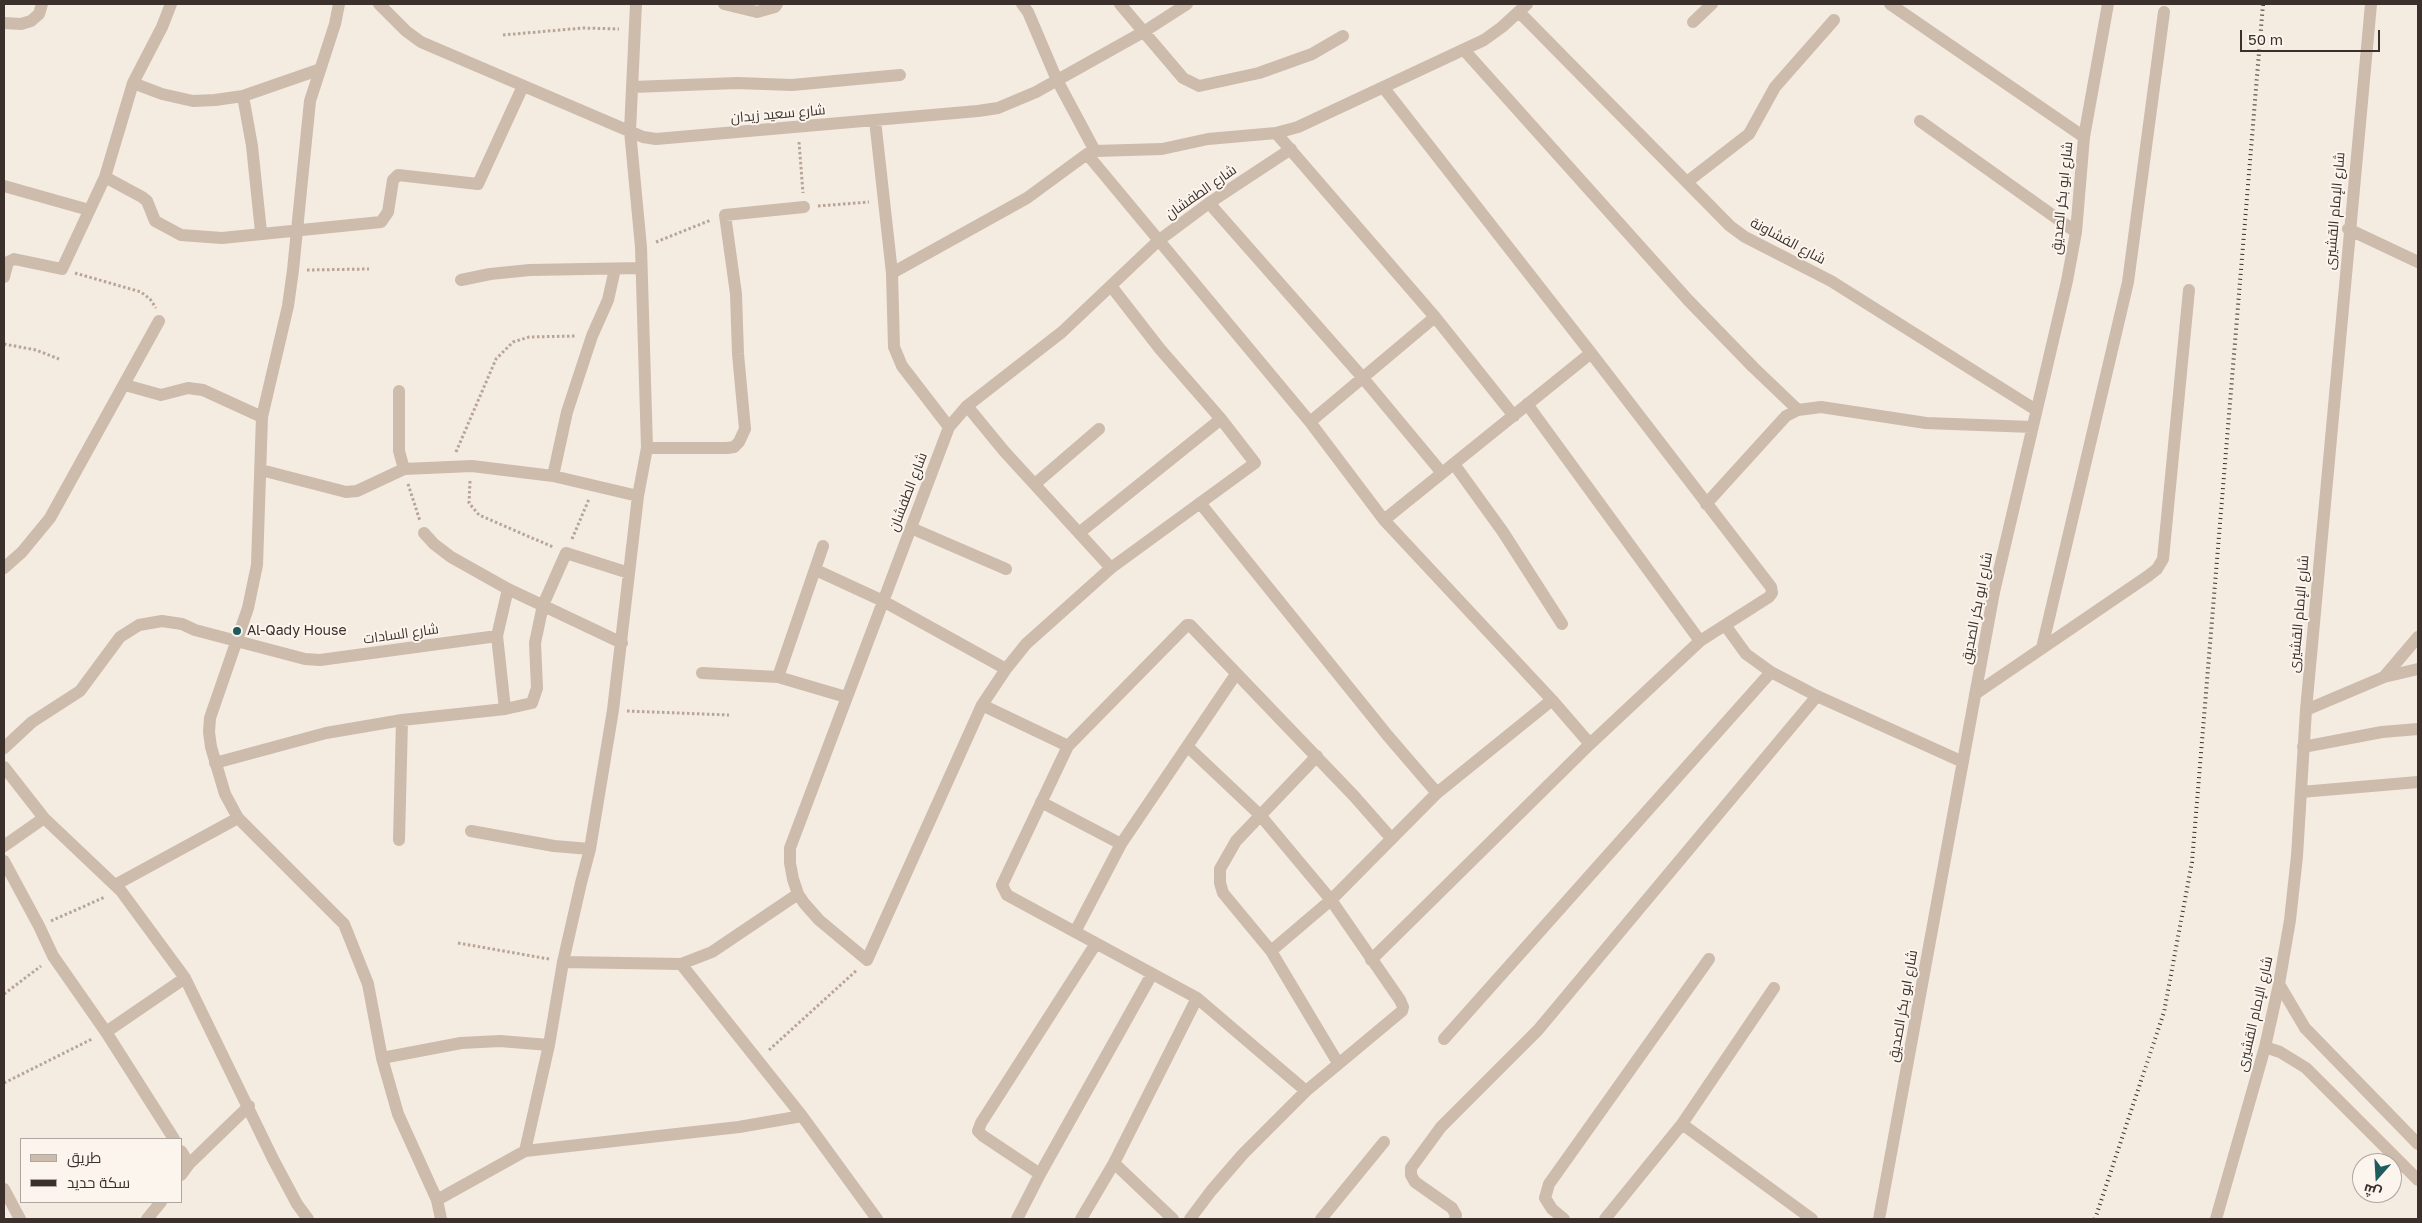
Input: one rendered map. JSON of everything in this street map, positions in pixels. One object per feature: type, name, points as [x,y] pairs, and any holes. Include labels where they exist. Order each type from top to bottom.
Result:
[{"type":"street","points":[[4,23],[21,24],[31,21],[39,14],[42,4]]},
{"type":"street","points":[[4,277],[8,262],[14,258],[62,269],[105,177],[133,83],[162,27],[171,4]]},
{"type":"street","points":[[339,4],[327,48],[318,70],[306,120],[303,180],[288,306],[262,417],[258,565],[248,608],[210,718],[211,747],[225,794],[238,818],[315,892],[344,924],[368,984],[382,1058],[398,1114],[437,1200],[441,1219]]},
{"type":"street","name":"شارع سعيد زيدان","points":[[379,4],[406,31],[421,42],[643,137],[656,139],[998,108],[1017,101],[1057,80],[1145,31],[1187,4]]},
{"type":"street","points":[[525,1152],[549,1045],[581,882],[590,849],[614,710],[638,496],[646,448],[641,248],[630,131],[636,4]]},
{"type":"street","points":[[724,4],[757,12],[774,7],[777,4]]},
{"type":"street","points":[[1022,4],[1037,30],[1057,80],[1091,152],[1158,240],[1310,422],[1384,520],[1552,700],[1590,744]]},
{"type":"street","points":[[1120,4],[1145,31],[1183,78],[1199,86],[1259,73],[1312,54],[1343,36]]},
{"type":"street","points":[[1693,22],[1712,4]]},
{"type":"street","points":[[1890,4],[2084,137]]},
{"type":"street","name":"شارع ابو بكر الصديق","points":[[1880,1219],[1994,592],[2057,328],[2076,232],[2084,137],[2108,4]]},
{"type":"street","name":"شارع الإمام القشيرى","points":[[2216,1219],[2265,1047],[2280,984],[2294,884],[2306,710],[2348,229],[2371,4]]},
{"type":"street","points":[[892,273],[1027,198],[1091,152],[1156,150],[1208,138],[1276,133],[1298,127],[1464,50],[1502,27],[1523,8]]},
{"type":"street","name":"شارع الفشاونة","points":[[1523,8],[1730,226],[1745,237],[1831,281],[2036,410]]},
{"type":"street","points":[[2042,648],[2128,282],[2164,12]]},
{"type":"street","points":[[1687,182],[1749,134],[1775,87],[1834,20]]},
{"type":"street","points":[[1464,50],[1688,300],[1753,368],[1798,410]]},
{"type":"street","points":[[133,83],[162,94],[194,101],[243,96],[318,70]]},
{"type":"street","points":[[633,87],[737,83],[792,86],[900,75]]},
{"type":"street","points":[[105,177],[142,197],[147,201],[155,221],[181,235],[222,238],[261,232],[381,222],[388,212],[393,180],[398,175],[478,184],[523,86]]},
{"type":"street","points":[[1371,960],[1590,744],[1700,640],[1769,597],[1772,593],[1771,587],[1383,87]]},
{"type":"street","points":[[243,96],[252,146],[261,232]]},
{"type":"street","points":[[875,120],[882,200],[892,273],[894,347],[898,359],[949,427]]},
{"type":"street","points":[[1920,121],[2076,232]]},
{"type":"street","points":[[1276,133],[1435,317],[1514,416]]},
{"type":"street","name":"شارع الطفشان","points":[[867,960],[815,916],[798,894],[790,863],[790,848],[949,427],[967,406],[1062,332],[1158,240],[1209,203],[1291,149]]},
{"type":"street","points":[[4,186],[89,210]]},
{"type":"street","points":[[1209,203],[1363,378],[1442,473]]},
{"type":"street","points":[[646,448],[727,448],[734,447],[744,436],[736,294],[725,215],[804,207]]},
{"type":"street","points":[[2348,229],[2418,262]]},
{"type":"street","points":[[461,280],[490,274],[530,270],[641,268]]},
{"type":"street","points":[[553,476],[568,412],[592,336],[608,300],[615,269]]},
{"type":"street","points":[[867,960],[982,705],[1006,669],[1026,644],[1111,568],[1255,463],[1221,419],[1160,349],[1111,286]]},
{"type":"street","points":[[1976,694],[2148,576],[2157,569],[2163,559],[2189,290]]},
{"type":"street","points":[[1310,422],[1435,317]]},
{"type":"street","points":[[4,568],[22,552],[50,518],[159,321]]},
{"type":"street","points":[[1384,520],[1591,353]]},
{"type":"street","points":[[125,384],[161,394],[188,388],[203,390],[262,417]]},
{"type":"street","points":[[399,391],[398,451],[404,469]]},
{"type":"street","points":[[1527,404],[1700,640]]},
{"type":"street","points":[[967,406],[1004,451],[1111,568]]},
{"type":"street","points":[[1706,504],[1786,416],[1798,410],[1821,407],[1926,423],[2032,427]]},
{"type":"street","points":[[1079,533],[1221,419]]},
{"type":"street","points":[[1036,484],[1099,429]]},
{"type":"street","points":[[1454,464],[1503,532],[1562,624]]},
{"type":"street","points":[[261,470],[346,492],[357,491],[404,469],[472,466],[553,476],[638,496]]},
{"type":"street","points":[[1200,503],[1388,736],[1438,793]]},
{"type":"street","points":[[910,528],[1006,569]]},
{"type":"street","points":[[424,533],[434,544],[451,557],[508,589],[622,643]]},
{"type":"street","points":[[778,677],[823,546]]},
{"type":"street","points":[[215,763],[326,733],[402,720],[506,709],[532,703],[537,688],[535,643],[542,605],[566,553],[629,573]]},
{"type":"street","points":[[816,570],[883,601],[1006,669]]},
{"type":"street","points":[[506,709],[497,636],[508,589]]},
{"type":"street","name":"شارع السادات","points":[[4,748],[32,722],[80,691],[120,637],[139,625],[162,621],[182,624],[305,659],[320,660],[497,636]]},
{"type":"street","points":[[1725,624],[1746,654],[1771,672],[1817,696],[1963,762]]},
{"type":"street","points":[[1306,1091],[1197,998],[1095,945],[1007,895],[1002,885],[1068,746],[1187,625],[1194,627],[1236,674],[1317,756],[1391,838]]},
{"type":"street","points":[[2384,677],[2418,637]]},
{"type":"street","points":[[2306,710],[2384,677],[2418,669]]},
{"type":"street","points":[[702,672],[778,677],[846,697]]},
{"type":"street","points":[[1444,1039],[1771,672]]},
{"type":"street","points":[[1075,932],[1122,844],[1236,674]]},
{"type":"street","points":[[1455,1219],[1456,1214],[1452,1208],[1415,1182],[1411,1175],[1411,1168],[1441,1127],[1538,1030],[1817,696]]},
{"type":"street","points":[[1271,951],[1330,900],[1438,793],[1552,700]]},
{"type":"street","points":[[982,705],[1068,746]]},
{"type":"street","points":[[399,840],[402,720]]},
{"type":"street","points":[[2303,747],[2382,732],[2418,730]]},
{"type":"street","points":[[1188,747],[1260,815],[1330,900],[1400,1000],[1402,1011],[1306,1091],[1243,1154],[1190,1219]]},
{"type":"street","points":[[1317,756],[1236,841],[1220,869],[1220,883],[1223,893],[1271,951],[1338,1063]]},
{"type":"street","points":[[4,767],[44,818],[118,888],[184,978],[249,1106],[273,1159],[297,1204],[308,1219]]},
{"type":"street","points":[[2301,792],[2418,782]]},
{"type":"street","points":[[1041,802],[1122,844]]},
{"type":"street","points":[[4,846],[44,818]]},
{"type":"street","points":[[118,888],[238,818]]},
{"type":"street","points":[[471,831],[554,846],[590,849]]},
{"type":"street","points":[[4,861],[53,956],[106,1032],[173,1138]]},
{"type":"street","points":[[564,962],[681,964],[712,952],[798,894]]},
{"type":"street","points":[[1040,1174],[978,1131],[981,1123],[1095,945]]},
{"type":"street","points":[[1564,1219],[1552,1209],[1545,1198],[1549,1184],[1709,959]]},
{"type":"street","points":[[681,964],[802,1116],[877,1219]]},
{"type":"street","points":[[1017,1219],[1040,1174],[1152,974]]},
{"type":"street","points":[[106,1032],[184,978]]},
{"type":"street","points":[[2280,984],[2305,1028],[2418,1144]]},
{"type":"street","points":[[1604,1219],[1682,1124],[1774,988]]},
{"type":"street","points":[[1081,1219],[1114,1163],[1197,998]]},
{"type":"street","points":[[382,1058],[461,1043],[500,1041],[549,1045]]},
{"type":"street","points":[[2265,1047],[2280,1052],[2306,1068],[2418,1180]]},
{"type":"street","points":[[182,1174],[189,1164],[249,1106]]},
{"type":"street","points":[[437,1200],[525,1152],[739,1127],[802,1116]]},
{"type":"street","points":[[1682,1124],[1812,1219]]},
{"type":"street","points":[[1321,1219],[1384,1142]]},
{"type":"street","points":[[182,1153],[189,1164]]},
{"type":"street","points":[[1114,1163],[1173,1219]]},
{"type":"street","points":[[4,1193],[20,1219]]},
{"type":"street","points":[[147,1219],[160,1203]]},
{"type":"path","points":[[503,34],[583,28],[636,28]]},
{"type":"path","points":[[797,127],[804,207],[882,200]]},
{"type":"path","points":[[641,248],[725,215]]},
{"type":"path","points":[[62,269],[141,292],[156,306],[159,321]]},
{"type":"path","points":[[293,270],[369,269]]},
{"type":"path","points":[[449,468],[496,359],[514,342],[529,337],[592,336]]},
{"type":"path","points":[[4,344],[36,350],[59,359]]},
{"type":"path","points":[[472,466],[469,503],[473,510],[479,515],[566,553],[594,487]]},
{"type":"path","points":[[404,469],[424,533]]},
{"type":"path","points":[[614,710],[729,715]]},
{"type":"path","points":[[39,926],[118,888]]},
{"type":"path","points":[[458,943],[564,962]]},
{"type":"path","points":[[4,994],[53,956]]},
{"type":"path","points":[[758,1061],[867,960]]},
{"type":"path","points":[[4,1083],[106,1032]]},
{"type":"railway","points":[[2095,1219],[2164,1012],[2192,862],[2263,4]]},
{"type":"place","name":"Al-Qady House","points":[[237,631]]}]
